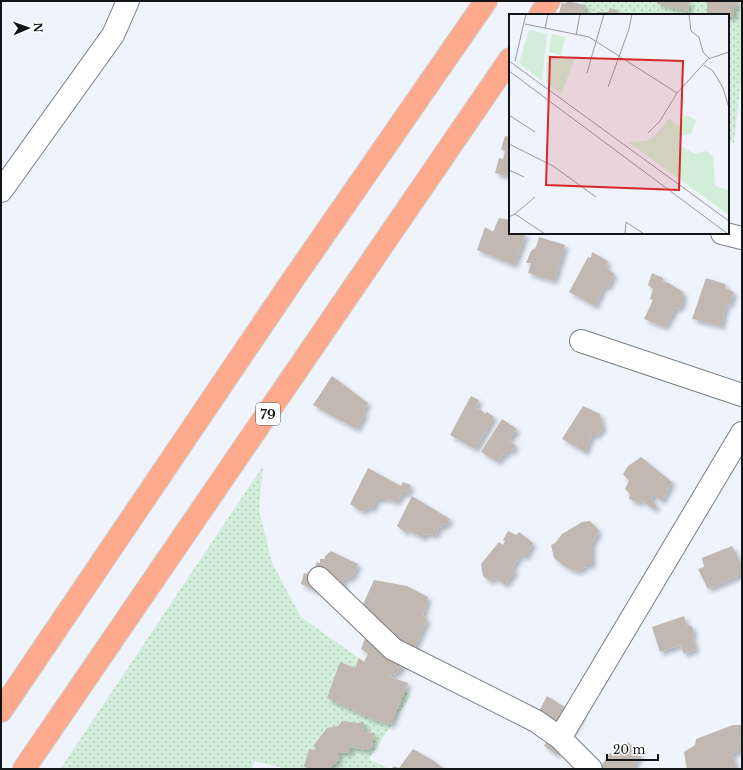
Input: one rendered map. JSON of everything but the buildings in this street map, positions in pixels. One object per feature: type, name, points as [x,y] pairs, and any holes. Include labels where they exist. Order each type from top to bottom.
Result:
[{"type":"highway","points":[[1,711],[292,281],[486,1]]},
{"type":"highway","points":[[541,14],[549,1]]},
{"type":"highway","name":"79","points":[[24,769],[509,60]]},
{"type":"street","points":[[1,191],[114,35],[128,1]]},
{"type":"street","points":[[726,234],[742,238]]},
{"type":"street","points":[[581,341],[742,395]]},
{"type":"street","points":[[560,738],[742,433]]},
{"type":"street","points":[[319,578],[393,649],[536,721],[560,738],[591,769]]},
{"type":"green space","points":[[584,1],[742,1],[742,72],[734,143],[729,141],[729,14],[575,14]]},
{"type":"green space","points":[[263,466],[259,510],[272,563],[301,617],[411,695],[369,759],[389,769],[287,769],[255,761],[251,769],[60,769]]}]
